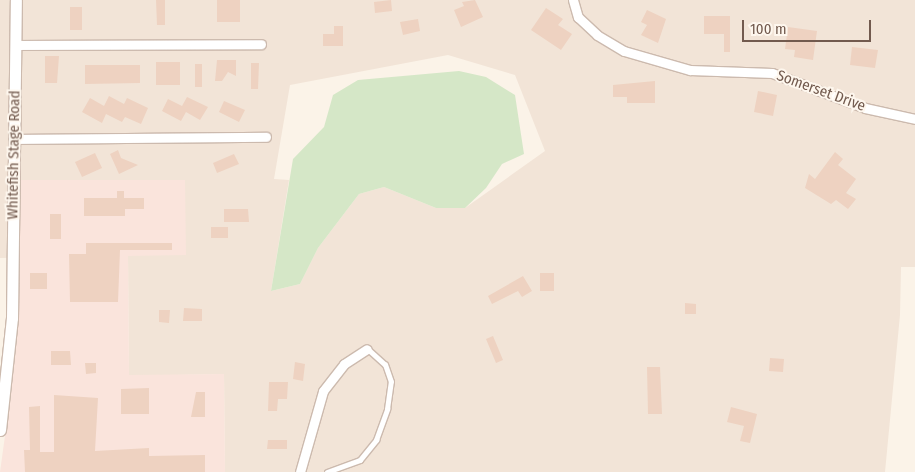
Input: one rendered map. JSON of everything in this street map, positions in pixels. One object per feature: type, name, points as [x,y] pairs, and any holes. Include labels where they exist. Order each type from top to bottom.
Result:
[{"type":"main road","name":"Whitefish Stage Road","points":[[0,430],[11,341],[16,0]]},
{"type":"street","name":"Somerset Drive","points":[[573,0],[578,16],[597,36],[624,51],[690,70],[772,73],[865,108],[915,119]]},
{"type":"street","points":[[15,46],[261,44]]},
{"type":"street","points":[[14,140],[266,138]]},
{"type":"street","points":[[300,472],[323,391],[344,364],[367,349]]},
{"type":"lane","points":[[327,472],[360,460],[376,440],[387,408],[391,382],[385,365],[367,349]]},
{"type":"shaded area","points":[[0,0],[915,0],[915,267],[901,267],[900,315],[885,472],[225,472],[224,374],[129,376],[128,256],[0,258]],"holes":[[[448,55],[515,75],[545,151],[465,208],[436,208],[384,187],[359,194],[318,248],[300,284],[271,291],[289,180],[274,179],[290,85]]]},
{"type":"shaded area","points":[[21,180],[185,180],[186,255],[128,256],[129,375],[224,374],[225,472],[0,472],[12,385]]},
{"type":"green space","points":[[459,71],[486,77],[515,95],[524,154],[502,164],[486,188],[465,208],[436,208],[384,187],[359,194],[318,248],[300,284],[271,291],[293,159],[324,127],[333,95],[358,80]]},
{"type":"building","points":[[156,0],[165,0],[165,25],[157,25]]},
{"type":"building","points":[[217,0],[240,0],[240,22],[217,22]]},
{"type":"building","points":[[391,0],[392,11],[375,13],[374,2]]},
{"type":"building","points":[[475,0],[483,17],[461,27],[454,10],[464,6],[462,2]]},
{"type":"building","points":[[70,7],[82,7],[82,30],[70,30]]},
{"type":"building","points":[[546,8],[563,19],[558,25],[572,34],[561,50],[531,30]]},
{"type":"building","points":[[647,10],[666,19],[658,43],[641,35],[647,25],[641,22]]},
{"type":"building","points":[[704,16],[730,16],[730,52],[724,52],[724,34],[704,34]]},
{"type":"building","points":[[418,19],[420,31],[403,35],[400,22]]},
{"type":"building","points":[[334,26],[343,26],[343,46],[323,46],[323,34],[334,34]]},
{"type":"building","points":[[788,27],[817,31],[813,60],[794,57],[795,50],[785,49]]},
{"type":"building","points":[[852,47],[878,50],[875,68],[850,65]]},
{"type":"building","points":[[45,56],[59,56],[57,83],[45,83]]},
{"type":"building","points":[[217,60],[236,60],[236,76],[228,72],[222,81],[215,81]]},
{"type":"building","points":[[156,62],[180,62],[180,85],[156,85]]},
{"type":"building","points":[[251,63],[259,63],[258,89],[251,89]]},
{"type":"building","points":[[195,64],[202,64],[202,87],[195,87]]},
{"type":"building","points":[[85,65],[140,65],[140,83],[85,84]]},
{"type":"building","points":[[655,81],[655,103],[627,103],[627,97],[613,97],[613,85]]},
{"type":"building","points":[[758,91],[777,95],[773,116],[754,112]]},
{"type":"building","points":[[109,96],[124,104],[127,98],[148,108],[141,124],[125,117],[122,122],[106,114],[102,123],[82,112],[90,98],[104,106]]},
{"type":"building","points":[[187,97],[208,107],[200,120],[186,112],[181,121],[162,111],[168,99],[182,106]]},
{"type":"building","points":[[224,101],[245,110],[239,122],[219,112]]},
{"type":"building","points":[[118,150],[121,158],[138,165],[119,174],[110,154]]},
{"type":"building","points":[[835,152],[843,159],[838,165],[856,179],[846,193],[856,199],[848,209],[836,200],[831,204],[805,188],[809,174],[815,179]]},
{"type":"building","points":[[95,153],[102,168],[82,177],[75,162]]},
{"type":"building","points":[[234,154],[239,164],[217,173],[213,163]]},
{"type":"building","points":[[117,191],[124,191],[124,198],[144,198],[144,209],[125,209],[125,216],[84,216],[84,198],[117,198]]},
{"type":"building","points":[[224,209],[248,209],[249,222],[224,222]]},
{"type":"building","points":[[50,214],[61,214],[61,239],[50,239]]},
{"type":"building","points":[[211,227],[228,227],[228,238],[211,238]]},
{"type":"building","points":[[86,243],[172,243],[172,250],[120,250],[118,302],[70,302],[69,254],[86,254]]},
{"type":"building","points":[[30,273],[47,273],[47,289],[30,289]]},
{"type":"building","points":[[540,273],[554,273],[554,291],[540,291]]},
{"type":"building","points":[[523,276],[532,291],[522,297],[518,291],[492,304],[488,296]]},
{"type":"building","points":[[685,303],[696,304],[696,314],[685,314]]},
{"type":"building","points":[[184,308],[202,309],[202,321],[183,321]]},
{"type":"building","points":[[159,310],[170,310],[169,323],[159,322]]},
{"type":"building","points":[[493,336],[503,360],[496,363],[486,339]]},
{"type":"building","points":[[51,351],[70,351],[71,365],[51,365]]},
{"type":"building","points":[[770,358],[784,359],[783,372],[769,371]]},
{"type":"building","points":[[295,362],[305,364],[303,381],[293,379]]},
{"type":"building","points":[[85,363],[96,363],[96,373],[86,374]]},
{"type":"building","points":[[647,367],[660,367],[662,414],[648,414]]},
{"type":"building","points":[[269,382],[288,382],[287,399],[278,399],[277,411],[268,411]]},
{"type":"building","points":[[149,388],[149,414],[121,414],[121,389]]},
{"type":"building","points":[[196,392],[205,392],[205,417],[191,417]]},
{"type":"building","points":[[54,395],[98,398],[95,451],[149,448],[149,456],[205,455],[205,472],[25,472],[24,450],[30,450],[29,407],[40,406],[40,452],[54,452]]},
{"type":"building","points":[[731,407],[757,414],[750,443],[740,441],[744,426],[727,422]]},
{"type":"building","points":[[268,440],[287,440],[287,449],[267,449]]}]
